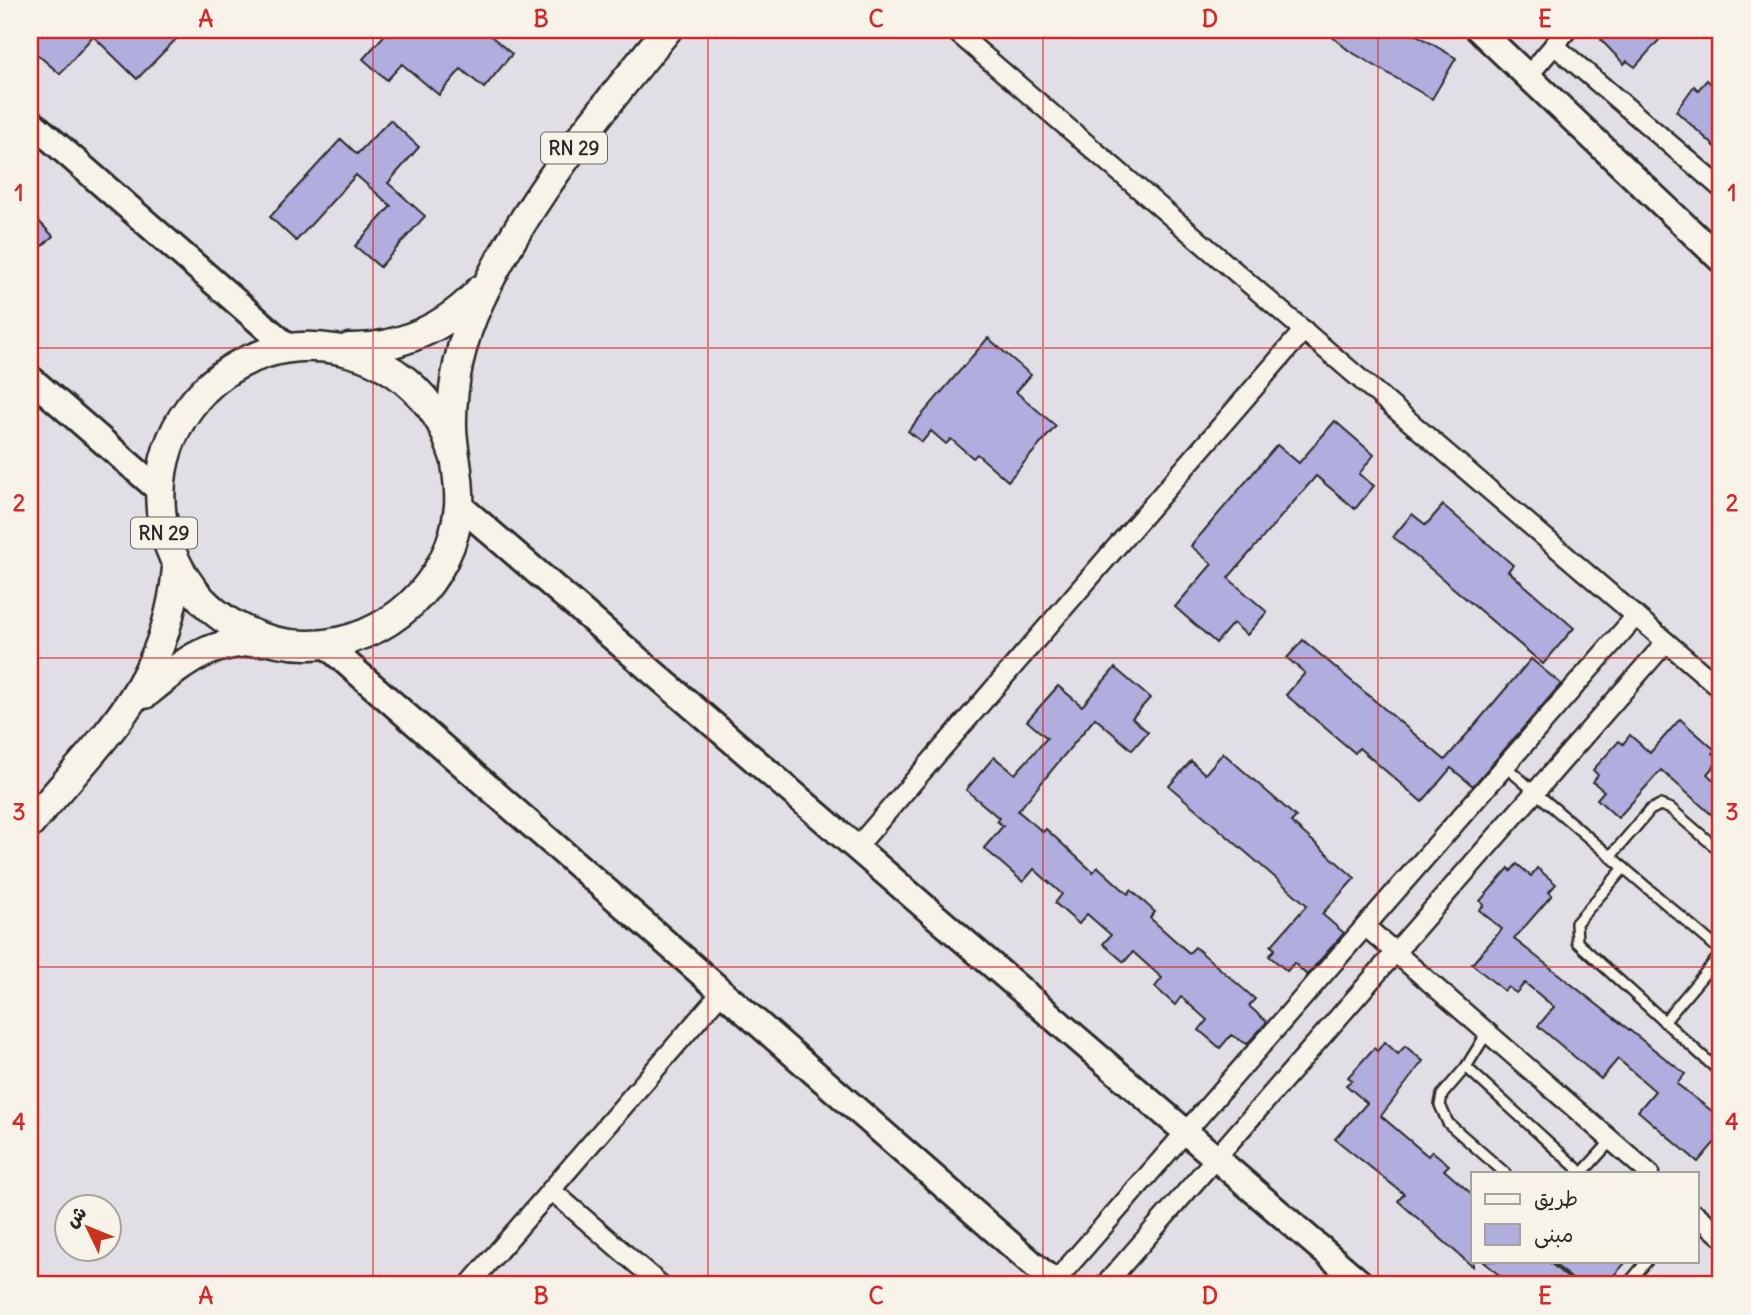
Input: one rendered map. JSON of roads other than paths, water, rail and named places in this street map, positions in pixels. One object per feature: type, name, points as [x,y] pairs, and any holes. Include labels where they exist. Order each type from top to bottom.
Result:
[{"type":"main road","name":"RN 29","points":[[30,824],[127,709],[189,658],[228,643],[270,641],[326,645],[360,637],[391,621],[418,599],[439,571],[453,539],[459,505],[453,416],[458,363],[478,303],[493,274],[576,144],[667,30]]},
{"type":"main road","points":[[1479,30],[1721,260]]},
{"type":"main road","points":[[30,121],[288,347]]},
{"type":"main road","name":"RN 29","points":[[270,641],[233,625],[222,617],[201,600],[177,568],[163,530],[159,489],[165,455],[178,423],[198,395],[234,367],[255,356],[288,347],[367,349],[397,343],[425,332],[473,297],[493,274]]},
{"type":"main road","name":"RN 29","points":[[338,348],[378,362],[412,386],[439,419],[455,458]]},
{"type":"main road","points":[[30,378],[159,489]]},
{"type":"main road","points":[[459,505],[1363,1285]]},
{"type":"main road","name":"RN 29","points":[[127,709],[163,644],[170,619],[177,568]]},
{"type":"main road","points":[[326,645],[1055,1284]]},
{"type":"street","points":[[954,30],[1721,689]]},
{"type":"street","points":[[1528,76],[1567,30]]},
{"type":"street","points":[[1554,45],[1721,188]]},
{"type":"street","points":[[856,848],[1304,330]]},
{"type":"street","points":[[1055,1284],[1636,616]]},
{"type":"street","points":[[1105,1285],[1666,642]]},
{"type":"street","points":[[1366,927],[1648,1172]]},
{"type":"street","points":[[469,1285],[721,993]]},
{"type":"street","points":[[551,1190],[662,1285]]},
{"type":"street","points":[[1698,1216],[1721,1235]]},
{"type":"lane","points":[[1506,767],[1721,953],[1664,1021]]},
{"type":"lane","points":[[1611,857],[1650,810],[1660,805],[1671,809],[1721,852]]},
{"type":"lane","points":[[1623,868],[1576,923],[1577,942],[1721,1073]]},
{"type":"lane","points":[[1487,1033],[1466,1068],[1443,1095],[1440,1105],[1442,1115],[1503,1172]]},
{"type":"lane","points":[[1466,1068],[1581,1172]]},
{"type":"lane","points":[[1583,1172],[1611,1141]]},
{"type":"lane","points":[[1627,1285],[1646,1262]]}]
